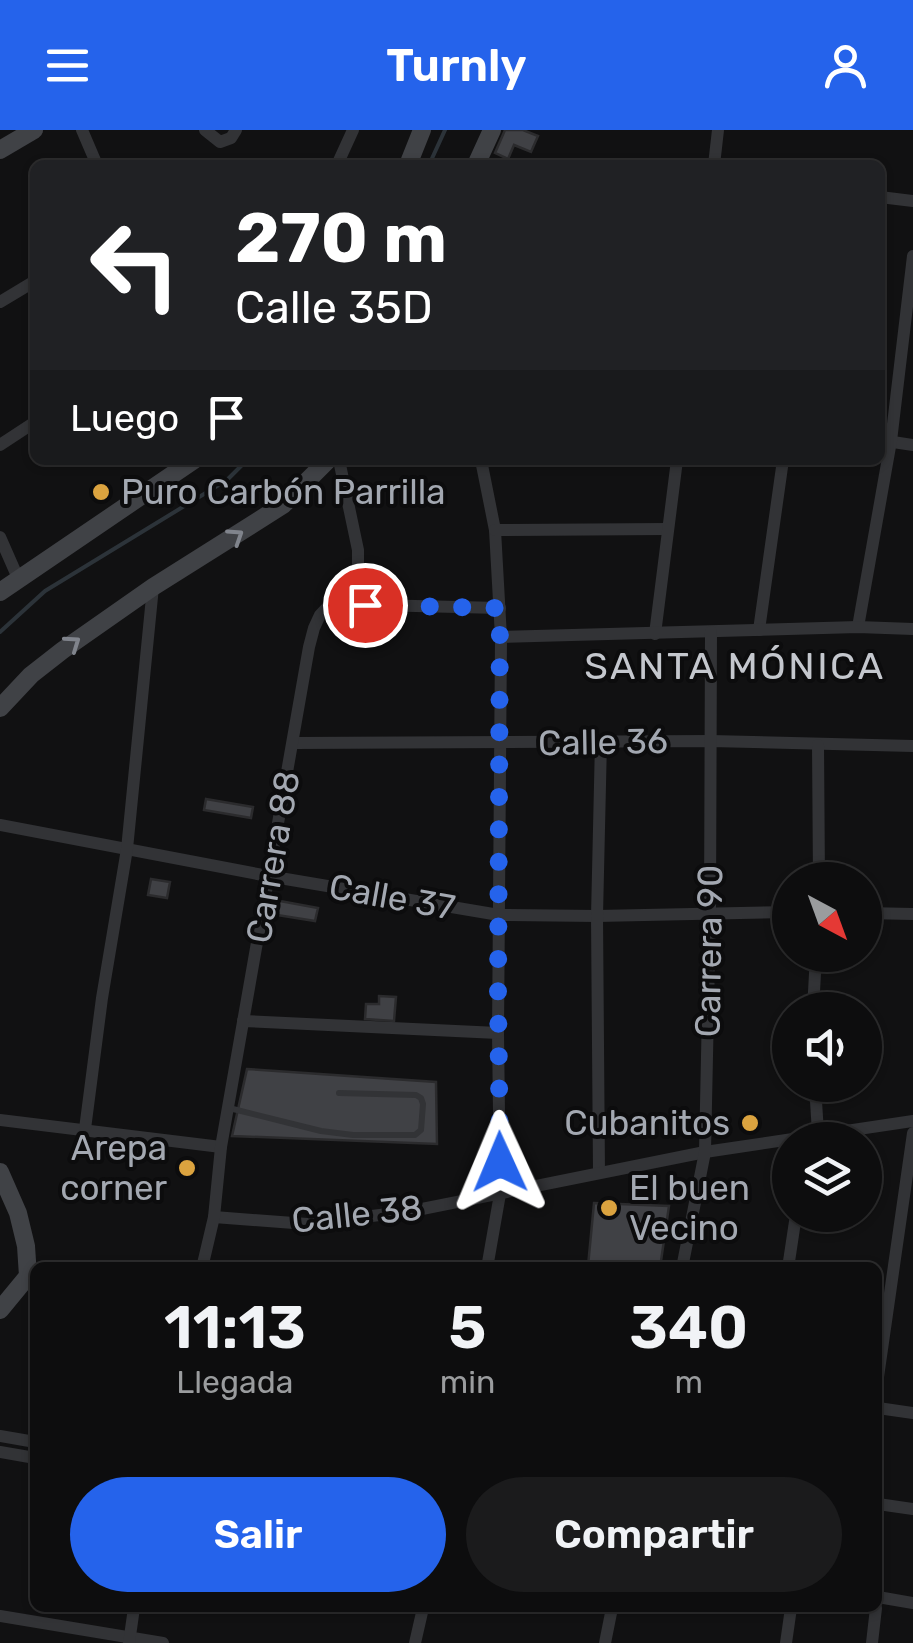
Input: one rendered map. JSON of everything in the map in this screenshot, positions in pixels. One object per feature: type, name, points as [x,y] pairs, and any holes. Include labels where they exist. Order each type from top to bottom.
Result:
[{"type":"street","points":[[0,150],[34,130]]},
{"type":"street","points":[[82,130],[95,160]]},
{"type":"street","points":[[205,130],[220,142],[233,134]]},
{"type":"street","points":[[339,160],[353,130]]},
{"type":"street","points":[[410,160],[422,130]]},
{"type":"street","points":[[478,160],[492,130]]},
{"type":"street","points":[[715,160],[718,130]]},
{"type":"street","points":[[885,198],[913,201]]},
{"type":"street","points":[[913,256],[886,441],[913,445]]},
{"type":"street","points":[[0,302],[30,284]]},
{"type":"street","points":[[0,444],[30,425]]},
{"type":"street","points":[[0,592],[186,465]]},
{"type":"street","points":[[0,708],[52,658],[153,587],[283,504],[323,465]]},
{"type":"street","name":"Carrera 88","points":[[203,1262],[314,628],[358,567],[340,465]]},
{"type":"street","points":[[482,465],[495,530],[501,637],[500,1194],[488,1262]]},
{"type":"street","points":[[654,634],[677,465]]},
{"type":"street","points":[[759,630],[782,465]]},
{"type":"street","points":[[858,628],[882,465]]},
{"type":"street","points":[[495,530],[668,529]]},
{"type":"street","points":[[0,537],[18,578]]},
{"type":"street","points":[[86,1129],[102,998],[127,849],[153,587]]},
{"type":"street","points":[[331,604],[500,608]]},
{"type":"street","points":[[501,637],[913,629]]},
{"type":"street","name":"Carrera 90","points":[[683,1262],[705,1152],[711,632]]},
{"type":"street","points":[[599,1172],[600,741]]},
{"type":"street","name":"Calle 36","points":[[294,743],[712,741],[913,746]]},
{"type":"street","points":[[818,745],[819,862]]},
{"type":"street","name":"Calle 37","points":[[0,825],[498,915],[772,912]]},
{"type":"street","points":[[882,913],[913,914]]},
{"type":"street","points":[[244,1021],[498,1034]]},
{"type":"street","points":[[0,1120],[221,1147]]},
{"type":"street","name":"Calle 38","points":[[882,1125],[913,1120]]},
{"type":"street","points":[[882,1349],[913,1133]]},
{"type":"street","name":"Calle 38","points":[[214,1216],[307,1224],[412,1211],[599,1172],[772,1142]]},
{"type":"street","points":[[0,1172],[18,1213],[30,1271]]},
{"type":"street","points":[[789,1262],[793,1232]]},
{"type":"street","points":[[0,1310],[30,1278]]},
{"type":"street","points":[[882,1409],[913,1413]]},
{"type":"street","points":[[0,1436],[30,1441]]},
{"type":"street","points":[[0,1452],[30,1457]]},
{"type":"street","points":[[882,1504],[913,1508]]},
{"type":"street","points":[[882,1598],[913,1602]]},
{"type":"street","points":[[129,1641],[133,1612]]},
{"type":"street","points":[[415,1643],[422,1612]]},
{"type":"street","points":[[605,1643],[611,1612]]},
{"type":"street","points":[[786,1643],[790,1612]]},
{"type":"street","points":[[872,1643],[876,1612]]},
{"type":"street","points":[[0,1616],[129,1641],[163,1643]]},
{"type":"lane","points":[[228,1108],[353,1135],[415,1135],[421,1130],[421,1098],[339,1093]]},
{"type":"building","points":[[505,130],[523,130],[538,136],[531,152],[514,145],[508,159],[495,153]]},
{"type":"building","points":[[206,799],[253,807],[251,818],[204,810]]},
{"type":"building","points":[[151,879],[170,882],[167,898],[148,895]]},
{"type":"building","points":[[280,901],[318,908],[315,921],[277,915]]},
{"type":"building","points":[[379,996],[396,997],[394,1021],[365,1019],[366,1004],[379,1004]]},
{"type":"building","points":[[247,1069],[436,1082],[437,1144],[232,1136]]},
{"type":"building","points":[[594,1203],[669,1206],[661,1262],[588,1262]]},
{"type":"waterway","points":[[431,160],[445,130]]},
{"type":"waterway","points":[[0,632],[45,591],[227,480],[242,465]]},
{"type":"place","name":"Puro Carbón Parrilla","points":[[101,492]]},
{"type":"place","name":"Cubanitos","points":[[750,1123]]},
{"type":"place","name":"Arepa corner","points":[[187,1168]]},
{"type":"place","name":"El buen Vecino","points":[[609,1208]]},
{"type":"district","name":"SANTA MÓNICA","points":[[735,666]]},
{"type":"route","points":[[365,605],[500,608],[500,1162]]}]
